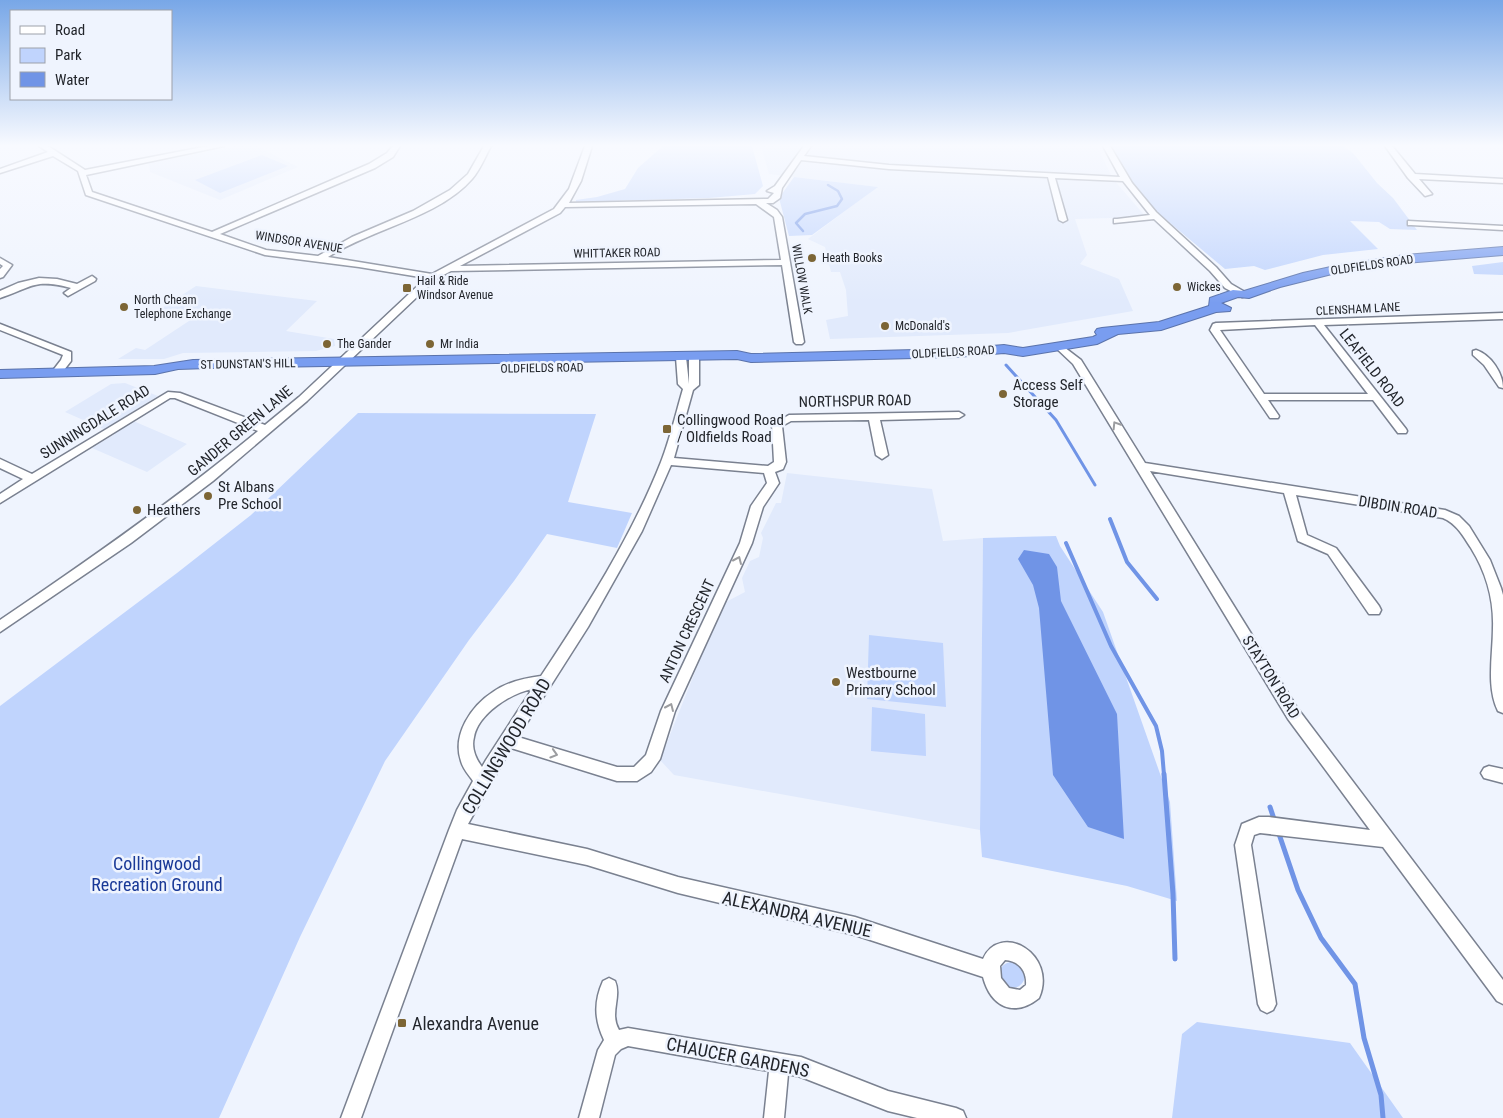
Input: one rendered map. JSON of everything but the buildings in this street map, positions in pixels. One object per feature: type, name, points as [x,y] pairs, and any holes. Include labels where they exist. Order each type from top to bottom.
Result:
[{"type":"highway","name":"OLDFIELDS ROAD","points":[[1004,349],[1013,343],[1092,332],[1114,332],[1161,326],[1214,308],[1226,308],[1235,305],[1246,299],[1250,293],[1334,269],[1503,251]]},
{"type":"highway","name":"OLDFIELDS ROAD","points":[[338,366],[688,361],[737,363],[751,358],[956,353],[1004,349],[1023,352],[1097,340],[1114,332]]},
{"type":"highway","name":"ST DUNSTAN'S HILL","points":[[0,374],[155,370],[162,374],[199,375],[321,373],[338,366]]},
{"type":"street","name":"WINDSOR AVENUE","points":[[104,198],[264,252],[433,277]]},
{"type":"street","points":[[211,235],[297,198]]},
{"type":"street","points":[[320,259],[339,247],[441,198]]},
{"type":"street","name":"GANDER GREEN LANE","points":[[0,627],[127,540],[209,478],[338,366],[433,277],[544,218],[563,205],[568,198]]},
{"type":"street","points":[[563,205],[757,201],[774,200],[775,198]]},
{"type":"street","points":[[1058,198],[1064,220]]},
{"type":"street","points":[[1139,198],[1155,218],[1213,269],[1228,286],[1250,293]]},
{"type":"street","name":"WILLOW WALK","points":[[757,201],[774,212],[778,217],[799,342]]},
{"type":"street","points":[[1117,221],[1155,218]]},
{"type":"street","points":[[1410,223],[1503,228]]},
{"type":"street","points":[[0,261],[8,265],[0,275]]},
{"type":"street","name":"WHITTAKER ROAD","points":[[449,268],[786,262]]},
{"type":"street","points":[[1,292],[38,280],[48,279],[79,286]]},
{"type":"street","points":[[68,293],[92,279]]},
{"type":"street","name":"CLENSHAM LANE","points":[[1261,397],[1214,327],[1225,324],[1318,324],[1503,316]]},
{"type":"street","name":"LEAFIELD ROAD","points":[[1318,324],[1402,431]]},
{"type":"street","points":[[0,327],[68,354],[66,361],[56,373]]},
{"type":"street","name":"STAYTON ROAD","points":[[1060,347],[1077,362],[1294,714],[1503,995]]},
{"type":"street","points":[[1476,353],[1488,363],[1503,385]]},
{"type":"street","name":"COLLINGWOOD ROAD","points":[[350,1118],[457,830],[482,781],[612,575],[636,531],[667,461],[688,388],[683,384],[688,361]]},
{"type":"street","name":"SUNNINGDALE ROAD","points":[[0,499],[168,395],[176,395],[266,430]]},
{"type":"street","points":[[1261,397],[1376,397]]},
{"type":"street","points":[[1261,397],[1274,416]]},
{"type":"street","name":"NORTHSPUR ROAD","points":[[769,470],[779,466],[777,425],[784,419],[959,415]]},
{"type":"street","points":[[874,416],[882,455]]},
{"type":"street","points":[[667,461],[769,470]]},
{"type":"street","points":[[0,463],[32,479]]},
{"type":"street","name":"DIBDIN ROAD","points":[[1142,466],[1289,489],[1455,518],[1460,521],[1485,560],[1496,590],[1501,619],[1498,666],[1503,707]]},
{"type":"street","name":"ANTON CRESCENT","points":[[507,740],[617,774],[636,774],[646,767],[652,758],[668,711],[746,543],[756,506],[773,482],[769,470]]},
{"type":"street","points":[[1289,489],[1302,538],[1332,551],[1374,610]]},
{"type":"street","points":[[482,781],[468,760],[466,736],[478,715],[498,696],[522,685],[545,681]]},
{"type":"street","points":[[1267,1004],[1243,845],[1248,830],[1259,825],[1276,826],[1387,840]]},
{"type":"street","name":"ALEXANDRA AVENUE","points":[[457,830],[587,857],[678,885],[855,926],[990,970]]},
{"type":"street","points":[[589,1118],[611,1045],[603,1017],[609,987]]},
{"type":"street","name":"CHAUCER GARDENS","points":[[611,1045],[628,1037],[779,1062],[802,1067],[888,1101],[956,1118]]},
{"type":"street","points":[[774,1118],[779,1062]]},
{"type":"shaded area","points":[[862,198],[1130,198],[1146,217],[1075,219],[1087,255],[1080,264],[1119,279],[1133,311],[1008,333],[830,339],[826,320],[848,316],[846,290],[840,272],[831,272],[825,247],[808,239]]},
{"type":"shaded area","points":[[196,286],[317,301],[286,331],[334,339],[335,346],[316,351],[183,353],[164,359],[118,359],[136,348],[145,350],[192,319],[156,312]]},
{"type":"shaded area","points":[[125,383],[158,396],[124,417],[187,444],[147,472],[92,448],[115,434],[65,412],[111,384]]},
{"type":"shaded area","name":"Westbourne Primary School","points":[[787,473],[932,489],[943,541],[983,538],[980,830],[674,775],[660,760],[722,604],[745,592],[742,578],[750,561],[759,557],[763,538],[761,533],[776,503],[781,503]]},
{"type":"green space","points":[[589,198],[703,198],[576,202],[576,200]]},
{"type":"green space","points":[[779,198],[863,198],[812,235],[789,236]]},
{"type":"green space","points":[[1142,198],[1393,198],[1417,230],[1390,229],[1379,222],[1350,221],[1378,249],[1323,255],[1265,270],[1254,266],[1225,269]]},
{"type":"green space","points":[[1503,262],[1503,275],[1474,274],[1472,266]]},
{"type":"green space","name":"Collingwood Recreation Ground","points":[[358,413],[596,414],[568,502],[632,513],[617,548],[547,534],[469,640],[385,761],[300,937],[219,1118],[0,1118],[0,706],[251,515]]},
{"type":"green space","points":[[1056,536],[1060,546],[1103,612],[1170,802],[1177,901],[1127,886],[982,857],[980,830],[983,538]]},
{"type":"green space","points":[[869,635],[943,643],[946,707],[867,699]]},
{"type":"green space","points":[[872,707],[925,714],[926,756],[871,751]]},
{"type":"green space","points":[[1012,962],[1021,966],[1025,975],[1021,984],[1012,988],[1003,984],[999,975],[1003,966]]},
{"type":"green space","points":[[1197,1022],[1350,1043],[1403,1118],[1172,1118],[1182,1034]]},
{"type":"water","points":[[1024,550],[1049,554],[1057,567],[1061,601],[1117,714],[1124,839],[1088,827],[1053,775],[1039,608],[1033,585],[1018,559]]},
{"type":"waterway","points":[[803,231],[796,223],[805,214],[837,206],[842,198]]},
{"type":"waterway","points":[[1006,365],[1056,420],[1095,485]]},
{"type":"waterway","points":[[1110,519],[1127,562],[1157,599]]},
{"type":"waterway","points":[[1066,543],[1111,646],[1156,726],[1162,751],[1164,775]]},
{"type":"waterway","points":[[1164,774],[1173,894],[1175,959]]},
{"type":"waterway","points":[[1270,807],[1275,822]]},
{"type":"waterway","points":[[1278,831],[1298,890],[1321,938],[1355,984],[1364,1038],[1381,1095],[1383,1118]]},
{"type":"place","name":"Heath Books","points":[[812,258]]},
{"type":"place","name":"Wickes","points":[[1177,287]]},
{"type":"place","name":"Hail & Ride Windsor Avenue","points":[[407,288]]},
{"type":"place","name":"North Cheam Telephone Exchange","points":[[124,307]]},
{"type":"place","name":"McDonald's","points":[[885,326]]},
{"type":"place","name":"The Gander","points":[[327,344]]},
{"type":"place","name":"Mr India","points":[[430,344]]},
{"type":"place","name":"Access Self Storage","points":[[1003,394]]},
{"type":"place","name":"Collingwood Road / Oldfields Road","points":[[667,429]]},
{"type":"place","name":"St Albans Pre School","points":[[208,496]]},
{"type":"place","name":"Heathers","points":[[137,510]]},
{"type":"place","name":"Westbourne Primary School","points":[[836,682]]},
{"type":"place","name":"Alexandra Avenue","points":[[402,1023]]}]
